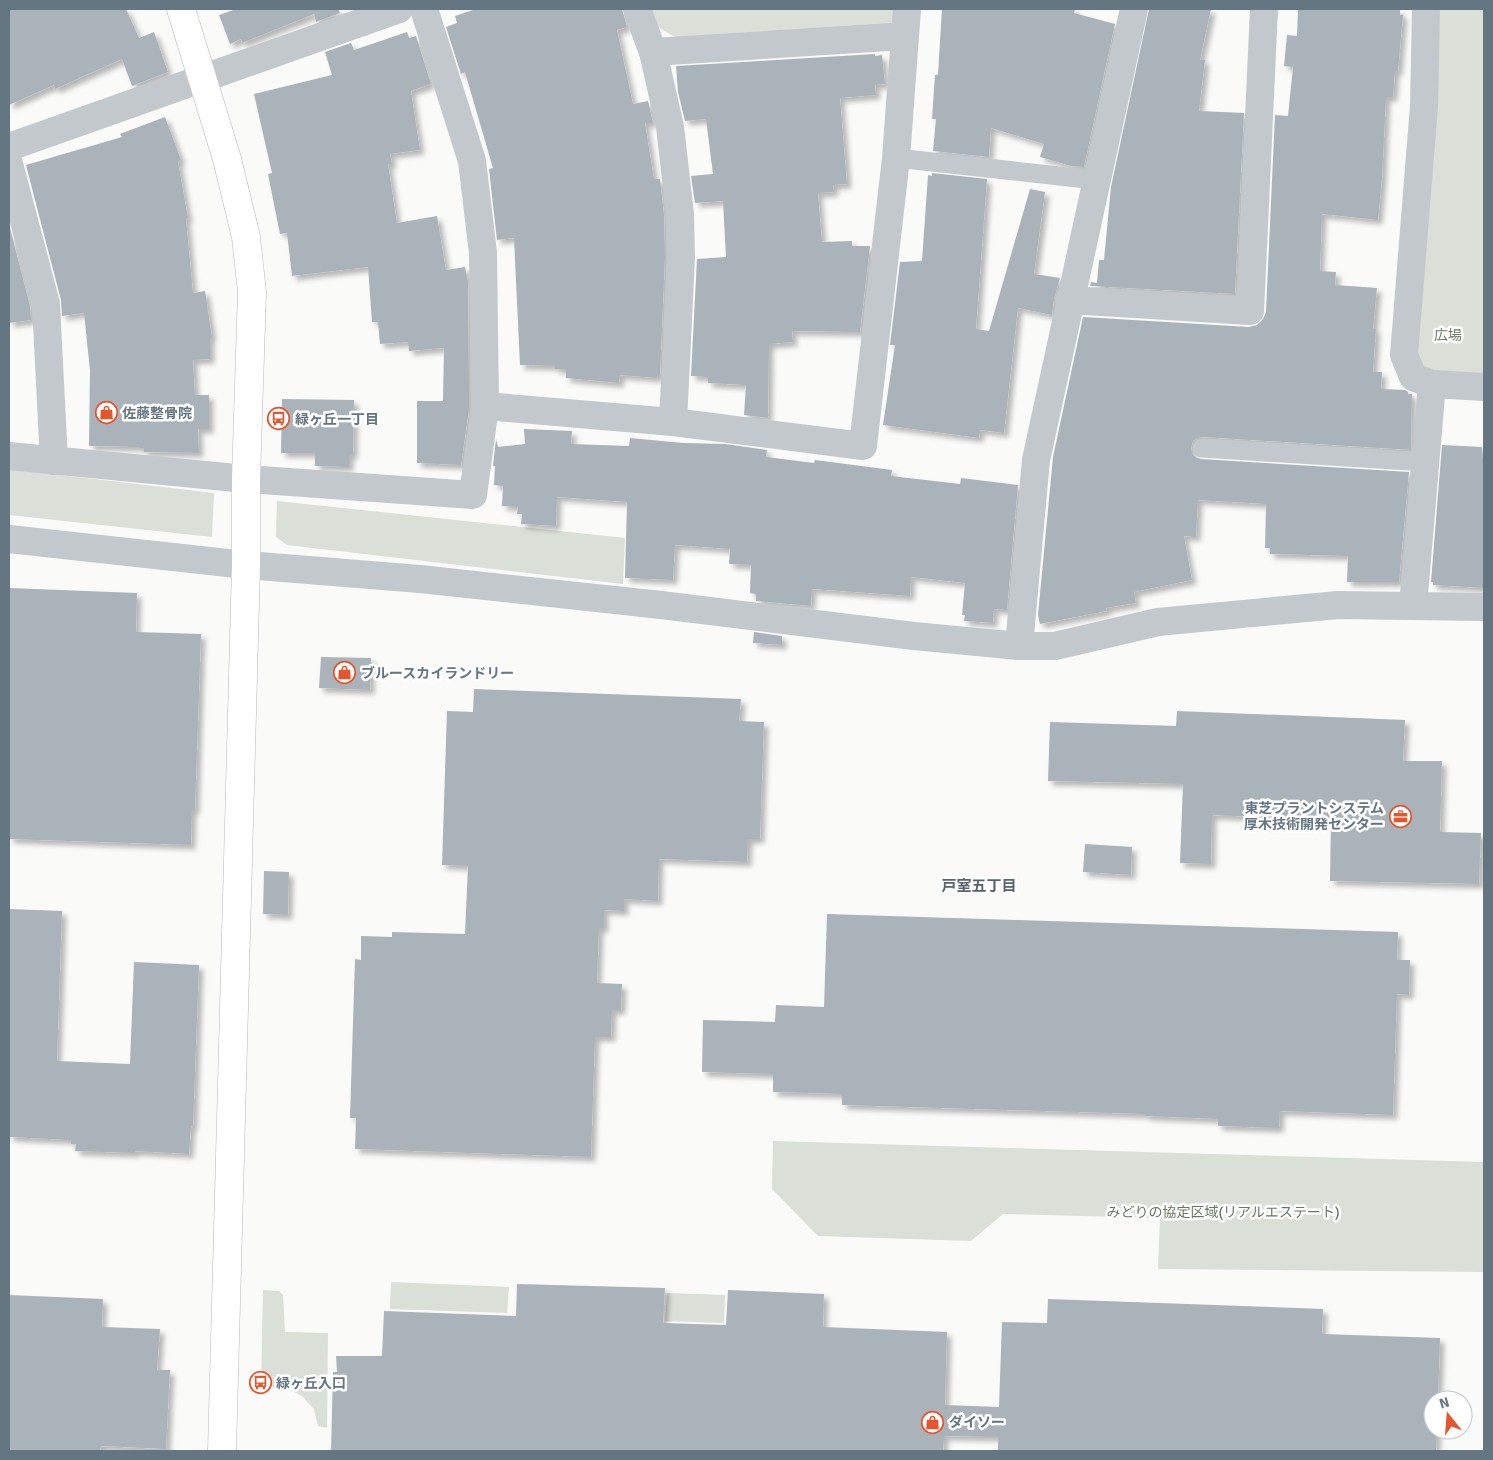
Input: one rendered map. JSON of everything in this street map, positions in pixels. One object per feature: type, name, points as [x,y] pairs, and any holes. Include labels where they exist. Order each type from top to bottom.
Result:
[{"type":"street","points":[[181,9],[227,159],[246,237],[252,292],[222,1451]]},
{"type":"street","points":[[9,147],[399,9]]},
{"type":"street","points":[[9,456],[246,480],[473,495],[485,406],[483,254],[472,161],[424,9]]},
{"type":"street","points":[[637,9],[653,52],[670,127],[680,214],[681,257],[673,422]]},
{"type":"street","points":[[485,406],[673,422],[863,446],[896,158],[907,9]]},
{"type":"street","points":[[1019,646],[1036,460],[1134,9]]},
{"type":"street","points":[[1070,300],[1250,311],[1264,9]]},
{"type":"street","points":[[1426,9],[1424,106],[1404,355],[1412,377],[1432,384],[1484,388]]},
{"type":"street","points":[[653,52],[904,36]]},
{"type":"street","points":[[9,164],[46,304],[54,461]]},
{"type":"street","points":[[1413,606],[1432,384]]},
{"type":"street","points":[[9,539],[246,565],[429,580],[661,605],[914,636],[1019,646],[1055,646],[1158,622],[1338,605],[1484,607]]},
{"type":"lane","points":[[896,158],[1096,180]]},
{"type":"lane","points":[[1202,448],[1426,462]]},
{"type":"green space","points":[[651,9],[902,9],[901,22],[675,37],[658,27]]},
{"type":"green space","name":"広場","points":[[1434,9],[1484,9],[1484,379],[1423,373],[1410,351]]},
{"type":"green space","points":[[9,469],[214,493],[212,537],[9,515]]},
{"type":"green space","points":[[277,501],[625,538],[623,584],[287,545],[276,537]]},
{"type":"green space","name":"みどりの協定区域(リアルエステート)","points":[[773,1141],[1484,1162],[1484,1272],[1158,1269],[1160,1218],[1003,1214],[971,1241],[818,1236],[772,1189]]},
{"type":"green space","points":[[391,1282],[509,1287],[507,1313],[390,1309]]},
{"type":"green space","points":[[263,1290],[279,1291],[283,1295],[285,1332],[328,1333],[327,1428],[318,1426],[314,1409],[302,1396],[285,1387],[261,1387]]},
{"type":"green space","points":[[667,1293],[725,1295],[724,1323],[665,1321]]},
{"type":"building","points":[[9,9],[126,9],[139,38],[154,32],[168,72],[132,86],[122,59],[55,89],[54,85],[9,105]]},
{"type":"building","points":[[236,9],[338,9],[340,13],[316,22],[314,14],[242,43],[241,39],[230,44],[219,15]]},
{"type":"building","points":[[476,9],[622,9],[627,27],[617,30],[633,104],[648,101],[653,123],[645,123],[654,179],[660,179],[664,215],[665,257],[660,375],[657,378],[620,375],[619,383],[566,378],[566,369],[555,369],[555,366],[520,365],[514,238],[497,240],[489,169],[493,168],[465,72],[461,74],[446,27],[457,23],[455,16]]},
{"type":"building","points":[[942,9],[1075,9],[1074,13],[1115,24],[1084,167],[1071,166],[1040,157],[1044,144],[991,128],[989,157],[933,151],[936,119],[932,119],[935,75],[938,75]]},
{"type":"building","points":[[1149,9],[1211,9],[1200,60],[1205,60],[1199,111],[1244,113],[1235,294],[1090,286],[1091,282],[1097,283],[1099,260],[1104,260],[1111,187]]},
{"type":"building","points":[[1298,9],[1400,10],[1400,15],[1403,15],[1398,71],[1395,71],[1393,97],[1386,97],[1378,220],[1322,214],[1320,271],[1336,272],[1335,285],[1377,288],[1373,329],[1376,329],[1373,372],[1382,372],[1381,389],[1405,390],[1408,394],[1412,394],[1411,450],[1203,437],[1193,441],[1191,448],[1195,457],[1201,459],[1409,472],[1399,582],[1347,582],[1348,556],[1270,554],[1270,548],[1265,548],[1266,504],[1198,500],[1196,537],[1184,536],[1192,580],[1134,592],[1136,603],[1106,608],[1107,611],[1040,624],[1038,615],[1053,457],[1083,317],[1249,327],[1257,325],[1263,319],[1266,312],[1275,115],[1288,116],[1293,67],[1284,66],[1287,35],[1297,36]]},
{"type":"building","points":[[407,32],[409,38],[416,36],[431,84],[411,91],[420,150],[390,154],[392,164],[388,164],[397,223],[437,216],[446,270],[465,267],[468,282],[469,410],[461,465],[417,463],[417,401],[443,401],[444,348],[409,351],[408,342],[380,344],[378,322],[372,322],[368,267],[292,276],[287,233],[280,234],[268,174],[272,173],[254,94],[332,75],[325,52],[351,43],[354,50]]},
{"type":"building","points":[[875,54],[875,56],[882,55],[885,84],[875,85],[876,95],[840,98],[847,184],[833,185],[834,192],[818,193],[822,242],[852,241],[852,246],[870,246],[860,332],[792,331],[793,342],[769,344],[768,418],[744,415],[746,385],[708,383],[708,377],[691,376],[697,259],[726,257],[723,201],[695,203],[691,176],[713,174],[706,119],[685,121],[678,92],[676,66]]},
{"type":"building","points":[[165,117],[181,160],[178,162],[188,218],[186,219],[193,293],[205,291],[212,337],[210,337],[210,359],[193,360],[195,395],[209,395],[209,429],[198,429],[199,453],[144,452],[144,448],[139,447],[89,446],[90,370],[84,313],[62,316],[61,300],[26,165],[122,137],[120,134]]},
{"type":"building","points":[[932,173],[987,179],[976,329],[989,331],[1030,189],[1045,192],[1034,274],[1060,278],[1052,315],[1018,308],[1004,433],[980,430],[979,438],[883,425],[895,345],[890,345],[900,262],[922,261],[928,175],[932,176]]},
{"type":"building","points":[[9,224],[30,306],[31,320],[9,323]]},
{"type":"building","points":[[282,399],[354,400],[353,455],[349,455],[349,467],[315,466],[315,453],[281,453]]},
{"type":"building","points":[[524,429],[572,431],[571,444],[629,446],[630,438],[683,443],[725,444],[767,450],[766,457],[814,463],[815,460],[892,470],[891,476],[960,484],[961,478],[1018,485],[1007,610],[994,609],[993,623],[964,621],[965,615],[962,615],[965,583],[911,577],[910,596],[812,589],[811,606],[756,601],[756,594],[750,593],[751,565],[729,564],[730,549],[675,545],[673,580],[625,578],[627,502],[557,497],[556,526],[521,524],[522,514],[517,514],[518,507],[502,506],[503,486],[494,485],[495,466],[493,466],[496,439],[498,447],[525,444]]},
{"type":"building","points":[[1442,445],[1482,447],[1482,457],[1484,457],[1484,588],[1433,585],[1433,582],[1431,582]]},
{"type":"building","points":[[9,588],[137,593],[136,632],[201,634],[195,810],[192,810],[191,845],[9,839]]},
{"type":"building","points":[[754,632],[782,636],[782,645],[753,643]]},
{"type":"building","name":"ブルースカイランドリー","points":[[321,657],[371,658],[370,690],[319,688]]},
{"type":"building","points":[[474,689],[741,699],[739,721],[764,722],[760,839],[748,839],[747,862],[659,859],[658,901],[624,899],[624,911],[604,910],[604,928],[599,928],[597,983],[622,984],[621,1010],[612,1010],[611,1037],[595,1037],[591,1157],[355,1149],[356,1118],[350,1118],[355,959],[361,960],[361,936],[392,937],[392,932],[465,934],[468,866],[442,865],[447,711],[473,712]]},
{"type":"building","points":[[1177,711],[1405,720],[1403,761],[1442,761],[1440,832],[1481,833],[1479,884],[1330,881],[1331,820],[1212,815],[1211,864],[1180,863],[1183,784],[1048,781],[1050,722],[1176,726]]},
{"type":"building","points":[[1085,844],[1132,847],[1131,875],[1083,872]]},
{"type":"building","points":[[264,871],[289,872],[288,915],[263,914]]},
{"type":"building","points":[[9,909],[62,911],[57,1061],[130,1064],[134,962],[199,965],[193,1127],[191,1126],[189,1154],[135,1151],[135,1153],[75,1151],[76,1144],[71,1144],[71,1140],[9,1137]]},
{"type":"building","points":[[827,914],[1398,932],[1397,960],[1410,960],[1409,995],[1397,994],[1393,1115],[1280,1111],[1279,1128],[1218,1126],[1218,1119],[1145,1116],[1145,1114],[842,1105],[842,1094],[773,1092],[773,1074],[702,1072],[703,1020],[775,1022],[776,1005],[824,1007]]},
{"type":"building","points":[[517,1284],[665,1288],[663,1323],[726,1325],[728,1290],[824,1294],[823,1327],[947,1332],[945,1405],[999,1407],[1002,1322],[1047,1323],[1048,1299],[1323,1309],[1322,1334],[1440,1338],[1438,1390],[1423,1390],[1423,1440],[1437,1440],[1436,1451],[998,1451],[998,1437],[944,1436],[943,1451],[331,1451],[333,1372],[337,1372],[336,1356],[382,1356],[384,1311],[516,1316]]},
{"type":"building","points":[[9,1295],[103,1299],[102,1327],[160,1329],[157,1370],[170,1370],[166,1449],[101,1446],[100,1451],[9,1451]]},
{"type":"place","name":"佐藤整骨院","points":[[106,413]]},
{"type":"place","name":"緑ヶ丘一丁目","points":[[279,419]]},
{"type":"place","name":"ブルースカイランドリー","points":[[345,673]]},
{"type":"place","name":"東芝プラントシステム 厚木技術開発センター","points":[[1400,816]]},
{"type":"place","name":"緑ヶ丘入口","points":[[260,1383]]},
{"type":"place","name":"ダイソー","points":[[933,1422]]},
{"type":"district","name":"戸室五丁目","points":[[979,886]]}]
